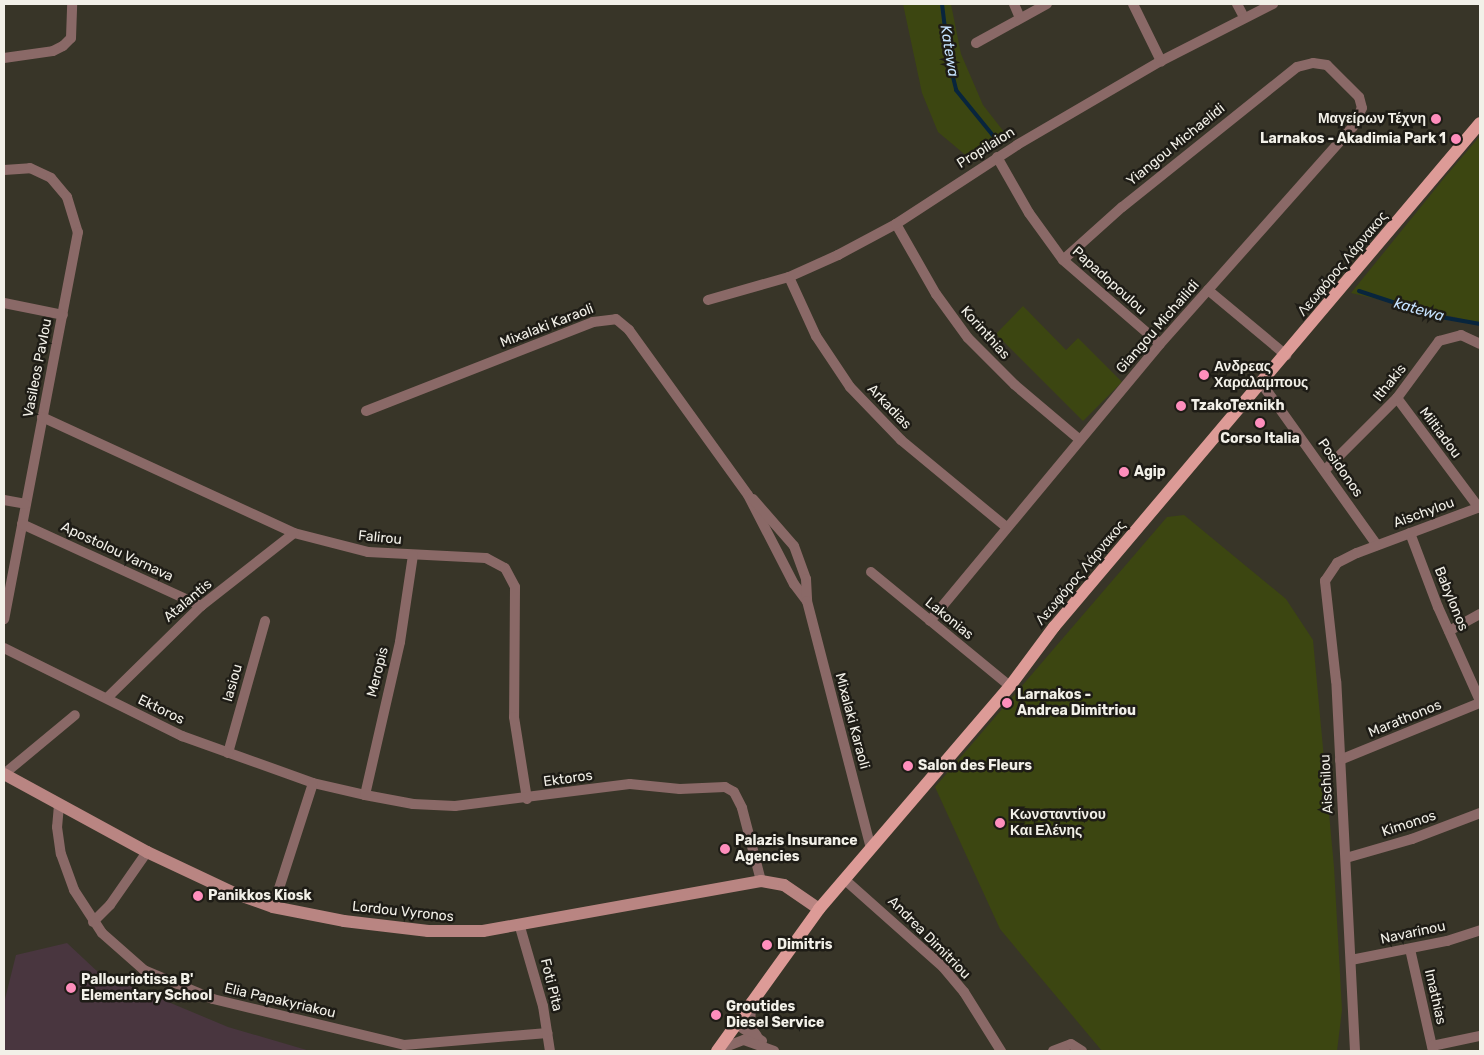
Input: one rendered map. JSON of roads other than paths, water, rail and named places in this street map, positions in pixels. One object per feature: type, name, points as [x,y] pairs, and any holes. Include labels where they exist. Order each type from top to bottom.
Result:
[{"type":"main road","name":"Λεωφόρος Λάρνακος","points":[[718,1051],[751,1001],[844,878],[1010,686],[1054,627],[1262,384],[1480,123]]},
{"type":"street","points":[[4,58],[53,51],[63,46],[71,38],[72,4]]},
{"type":"street","points":[[1014,4],[1020,18]]},
{"type":"street","points":[[976,42],[1047,4]]},
{"type":"street","points":[[1133,4],[1161,61]]},
{"type":"street","points":[[1237,4],[1244,18]]},
{"type":"street","name":"Propilaion","points":[[708,300],[789,277],[896,224],[997,157],[1161,61],[1273,4]]},
{"type":"street","name":"Yiangou Michaelidi","points":[[1063,260],[1122,207],[1289,72],[1313,62]]},
{"type":"street","name":"Giangou Michailidi","points":[[930,621],[1079,439],[1160,344],[1353,127],[1360,114],[1362,102],[1356,91],[1334,69],[1313,62]]},
{"type":"street","name":"Papadopoulou","points":[[997,157],[1029,213],[1063,260],[1160,344]]},
{"type":"street","name":"Vasileos Pavlou","points":[[4,170],[30,168],[40,172],[59,185],[74,212],[78,232],[4,619]]},
{"type":"street","name":"Korinthias","points":[[896,224],[936,294],[968,338],[1015,385],[1079,439]]},
{"type":"street","name":"Arkadias","points":[[789,277],[816,336],[850,387],[901,440],[1006,527]]},
{"type":"street","points":[[1208,290],[1286,355]]},
{"type":"street","points":[[4,303],[63,315]]},
{"type":"street","name":"Mixalaki Karaoli","points":[[366,411],[592,322],[616,319],[629,330],[748,494],[807,601]]},
{"type":"street","name":"Ithakis","points":[[1325,470],[1397,398],[1439,341],[1460,335],[1480,344]]},
{"type":"street","name":"Posidonos","points":[[1262,384],[1377,545]]},
{"type":"street","name":"Miltiadou","points":[[1397,398],[1479,507]]},
{"type":"street","name":"Falirou","points":[[42,417],[294,533],[368,552],[486,558],[505,568],[513,580],[514,718],[527,799]]},
{"type":"street","name":"Mixalaki Karaoli","points":[[748,494],[763,508],[798,555],[806,579],[807,601],[871,848]]},
{"type":"street","points":[[4,500],[26,504]]},
{"type":"street","name":"Aischylou","points":[[1377,545],[1479,507]]},
{"type":"street","name":"Apostolou Varnava","points":[[22,524],[202,606]]},
{"type":"street","name":"Atalantis","points":[[107,698],[202,606],[294,533]]},
{"type":"street","name":"Babylonos","points":[[1410,533],[1480,702]]},
{"type":"street","name":"Aischilou","points":[[1355,1051],[1334,653],[1325,581],[1337,563],[1377,545]]},
{"type":"street","name":"Meropis","points":[[365,795],[400,642],[413,555]]},
{"type":"street","points":[[784,562],[798,555]]},
{"type":"street","name":"Lakonias","points":[[871,572],[1010,686]]},
{"type":"street","points":[[1449,631],[1480,614]]},
{"type":"street","name":"Iasiou","points":[[228,753],[265,621]]},
{"type":"street","name":"Ektoros","points":[[4,648],[182,736],[312,784],[365,795],[432,806],[527,799],[630,784],[680,789],[725,787],[734,792],[742,808],[761,881]]},
{"type":"street","name":"Marathonos","points":[[1340,760],[1480,702]]},
{"type":"street","points":[[4,774],[75,715]]},
{"type":"street","name":"Lordou Vyronos","points":[[4,774],[147,852],[234,893],[273,907],[344,921],[455,933],[520,927],[761,881],[784,885],[819,909]]},
{"type":"street","points":[[273,907],[312,784]]},
{"type":"street","name":"Elia Papakyriakou","points":[[59,805],[57,827],[66,872],[93,922],[131,962],[172,983],[264,1012],[403,1048],[547,1033]]},
{"type":"street","name":"Kimonos","points":[[1346,858],[1412,839],[1480,814]]},
{"type":"street","points":[[93,922],[107,908],[147,852]]},
{"type":"street","name":"Andrea Dimitriou","points":[[844,878],[943,967],[964,992],[1002,1051]]},
{"type":"street","name":"Foti Pita","points":[[520,927],[543,1006],[550,1051]]},
{"type":"street","name":"Navarinou","points":[[1351,960],[1410,949],[1480,930]]},
{"type":"street","name":"Imathias","points":[[1410,949],[1432,1048]]},
{"type":"street","points":[[751,1001],[750,1026],[760,1040]]},
{"type":"street","points":[[736,1024],[774,1051]]},
{"type":"street","points":[[1432,1048],[1480,1036]]},
{"type":"street","points":[[718,1051],[744,1040],[774,1051]]},
{"type":"street","points":[[1053,1051],[1071,1044],[1082,1051]]},
{"type":"waterway","name":"Katewa","points":[[942,4],[949,61],[956,90],[999,143]]},
{"type":"waterway","name":"katewa","points":[[1359,291],[1435,316],[1480,324]]},
{"type":"place","name":"Μαγείρων Τέχνη","points":[[1436,119]]},
{"type":"place","name":"Larnakos - Akadimia Park 1","points":[[1456,139]]},
{"type":"place","name":"Ανδρεας Χαραλαμπους","points":[[1204,375]]},
{"type":"place","name":"TzakoTexnikh","points":[[1181,406]]},
{"type":"place","name":"Corso Italia","points":[[1260,423]]},
{"type":"place","name":"Agip","points":[[1124,472]]},
{"type":"place","name":"Larnakos - Andrea Dimitriou","points":[[1007,703]]},
{"type":"place","name":"Salon des Fleurs","points":[[908,766]]},
{"type":"place","name":"Κωνσταντίνου Και Ελένης","points":[[1000,823]]},
{"type":"place","name":"Palazis Insurance Agencies","points":[[725,849]]},
{"type":"place","name":"Panikkos Kiosk","points":[[198,896]]},
{"type":"place","name":"Dimitris","points":[[767,945]]},
{"type":"place","name":"Pallouriotissa B' Elementary School","points":[[71,988]]},
{"type":"place","name":"Groutides Diesel Service","points":[[716,1015]]}]
